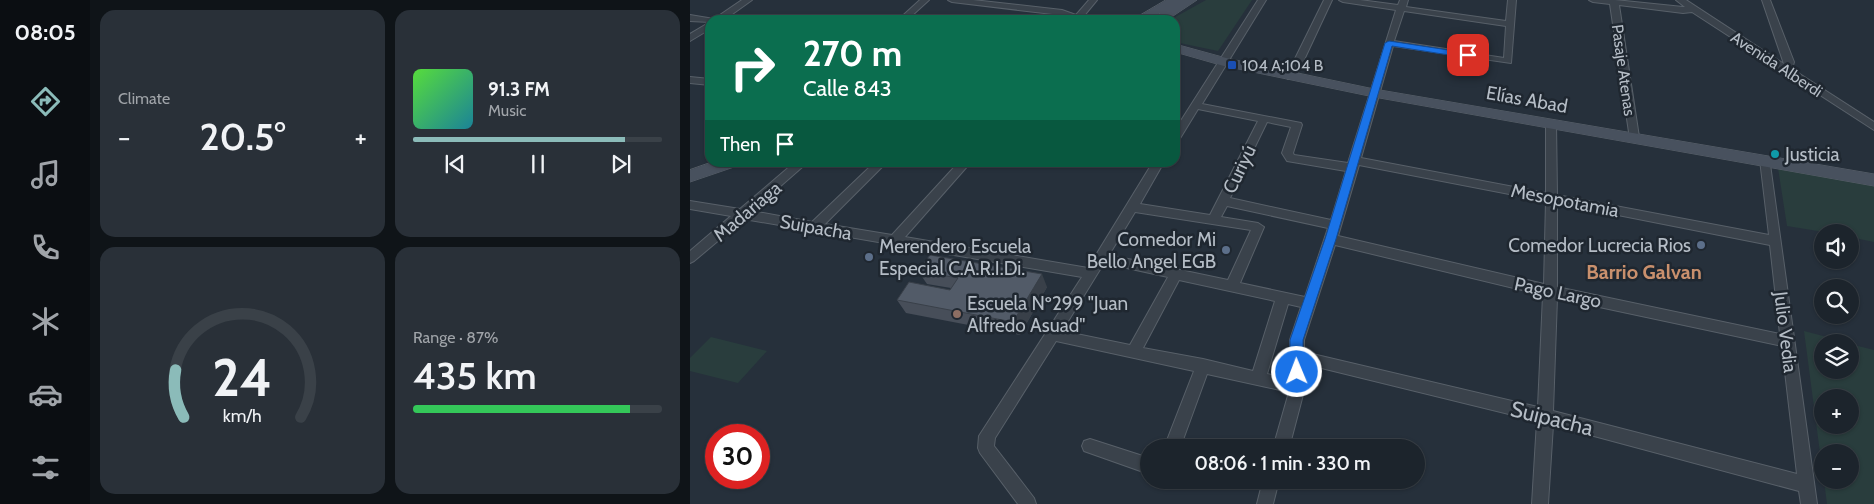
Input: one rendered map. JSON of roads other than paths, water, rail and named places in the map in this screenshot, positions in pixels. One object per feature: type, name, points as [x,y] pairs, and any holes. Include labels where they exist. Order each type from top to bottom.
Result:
[{"type":"street","points":[[726,15],[748,0]]},
{"type":"street","points":[[908,15],[925,0]]},
{"type":"street","points":[[952,0],[1026,8],[1068,15]]},
{"type":"street","points":[[1083,15],[1093,0]]},
{"type":"street","points":[[1147,15],[1175,0]]},
{"type":"street","points":[[1165,15],[1191,0]]},
{"type":"street","points":[[1180,131],[1262,0]]},
{"type":"street","points":[[1291,77],[1328,0]]},
{"type":"street","points":[[1343,0],[1403,5],[1510,24]]},
{"type":"street","points":[[1389,43],[1508,61],[1512,0]]},
{"type":"street","points":[[1593,0],[1682,10],[1693,9]]},
{"type":"street","name":"Avenida Alberdi","points":[[1680,0],[1874,127]]},
{"type":"street","points":[[1766,0],[1790,62],[1787,70]]},
{"type":"street","name":"Pasaje Atenas","points":[[1614,3],[1634,138]]},
{"type":"street","points":[[1283,439],[1298,387],[1297,340],[1331,239],[1389,43],[1403,5]]},
{"type":"street","points":[[1020,15],[1026,8]]},
{"type":"street","points":[[690,18],[705,19]]},
{"type":"street","points":[[690,38],[705,28]]},
{"type":"street","name":"Elías Abad","points":[[1180,49],[1224,62],[1374,93],[1874,180]]},
{"type":"street","points":[[690,80],[705,82]]},
{"type":"street","points":[[1197,106],[1264,118]]},
{"type":"street","name":"Mesopotamia","points":[[1264,118],[1297,125],[1287,153],[1291,158],[1354,164],[1552,198],[1775,242]]},
{"type":"street","name":"Curiyú","points":[[1214,220],[1264,118]]},
{"type":"street","points":[[1540,504],[1546,416],[1550,291],[1551,124]]},
{"type":"street","name":"Julio Vedia","points":[[1764,160],[1809,504]]},
{"type":"street","points":[[690,166],[705,161]]},
{"type":"street","points":[[690,176],[716,167]]},
{"type":"street","name":"Madariaga","points":[[690,258],[797,167]]},
{"type":"street","points":[[814,227],[877,167]]},
{"type":"street","points":[[894,241],[961,167]]},
{"type":"street","points":[[1028,504],[986,448],[988,436],[1102,258],[1156,167]]},
{"type":"street","points":[[1224,201],[1335,225]]},
{"type":"street","name":"Suipacha","points":[[690,205],[1091,274]]},
{"type":"street","points":[[1132,207],[1258,227],[1232,286]]},
{"type":"street","name":"Pago Largo","points":[[1331,239],[1550,291],[1787,341]]},
{"type":"street","points":[[1102,258],[1309,303]]},
{"type":"street","points":[[1134,352],[1176,274]]},
{"type":"street","points":[[1258,378],[1283,298]]},
{"type":"street","points":[[1052,334],[1298,387]]},
{"type":"street","name":"Suipacha","points":[[1296,356],[1546,416],[1807,485]]},
{"type":"street","points":[[1175,439],[1203,365]]},
{"type":"street","points":[[1090,446],[1140,463]]},
{"type":"street","points":[[1269,503],[1270,489]]},
{"type":"place","name":"104 A;104 B","points":[[1232,65]]},
{"type":"place","name":"Justicia","points":[[1775,154]]},
{"type":"place","name":"Comedor Lucrecia Rios","points":[[1701,245]]},
{"type":"place","name":"Comedor Mi Bello Angel EGB","points":[[1226,250]]},
{"type":"place","name":"Merendero Escuela Especial C.A.R.I.Di.","points":[[869,257]]},
{"type":"place","name":"Escuela Nº299 \"Juan Alfredo Asuad\"","points":[[957,314]]},
{"type":"district","name":"Barrio Galvan","points":[[1644,272]]}]
